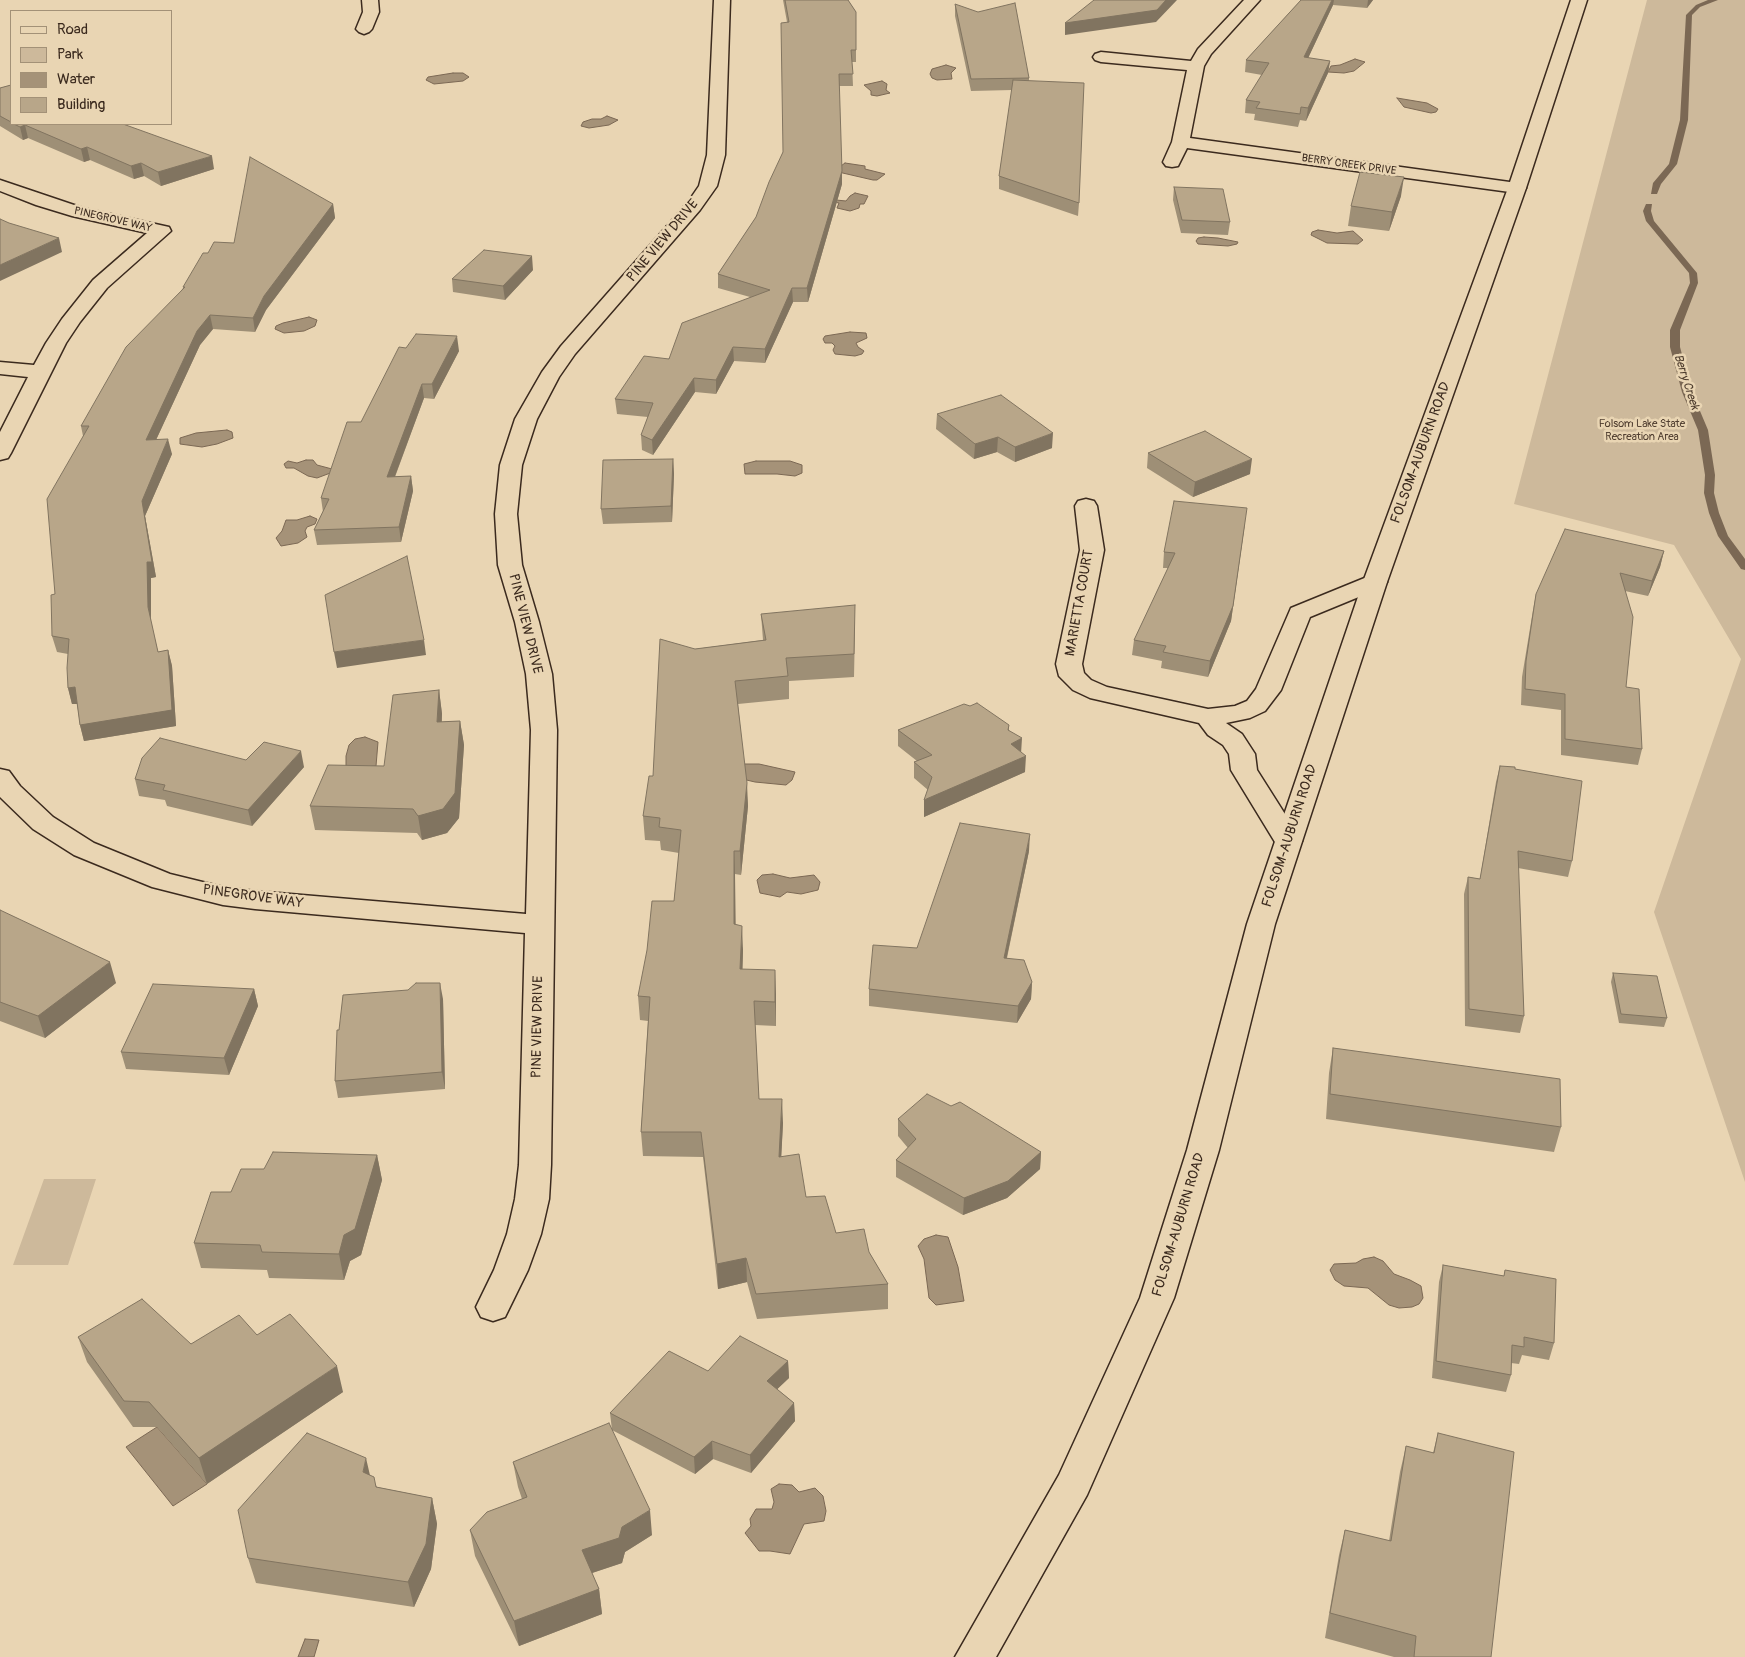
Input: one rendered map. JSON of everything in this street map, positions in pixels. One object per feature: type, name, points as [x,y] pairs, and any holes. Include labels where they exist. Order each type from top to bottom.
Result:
[{"type":"street","points":[[364,29],[371,12],[370,0]]},
{"type":"street","name":"PINE VIEW DRIVE","points":[[493,1307],[511,1270],[524,1234],[532,1199],[535,1165],[544,730],[538,674],[527,622],[510,565],[506,514],[511,465],[526,419],[549,376],[568,350],[694,206],[708,186],[716,156],[722,0]]},
{"type":"street","points":[[1172,162],[1181,142],[1196,66],[1204,52],[1252,0]]},
{"type":"street","name":"FOLSOM-AUBURN ROAD","points":[[975,1657],[1074,1484],[1157,1298],[1203,1150],[1261,924],[1375,582],[1517,188],[1578,0]]},
{"type":"street","points":[[1102,57],[1196,66]]},
{"type":"street","name":"BERRY CREEK DRIVE","points":[[1181,142],[1517,188]]},
{"type":"street","name":"PINEGROVE WAY","points":[[0,185],[78,212],[162,231],[136,251],[100,284],[72,319],[56,343],[0,453]]},
{"type":"street","points":[[0,368],[42,372]]},
{"type":"street","name":"MARIETTA COURT","points":[[1086,506],[1092,550],[1069,664],[1072,676],[1082,685],[1099,693],[1208,717],[1241,713],[1256,706],[1268,690],[1300,613],[1375,582]]},
{"type":"street","points":[[1208,717],[1217,728],[1233,740],[1242,754],[1244,770],[1288,841]]},
{"type":"street","name":"PINEGROVE WAY","points":[[0,777],[10,792],[43,823],[84,850],[162,881],[223,896],[255,900],[540,925]]},
{"type":"green space","name":"Folsom Lake State Recreation Area","points":[[1647,0],[1745,0],[1745,1182],[1654,912],[1741,659],[1674,545],[1514,504]]},
{"type":"green space","points":[[44,1179],[96,1179],[68,1265],[13,1265]]},
{"type":"water","points":[[1355,59],[1365,62],[1354,71],[1344,73],[1328,72],[1331,66],[1340,65]]},
{"type":"water","points":[[946,65],[956,68],[951,73],[952,79],[937,80],[932,78],[930,74],[932,69]]},
{"type":"water","points":[[463,73],[469,77],[463,81],[434,84],[426,80],[428,77]]},
{"type":"water","points":[[882,81],[887,84],[886,90],[890,93],[877,96],[871,95],[871,91],[864,85]]},
{"type":"water","points":[[1397,98],[1427,103],[1438,109],[1436,112],[1431,113],[1404,107]]},
{"type":"water","points":[[607,116],[618,120],[609,125],[589,128],[581,126],[583,122]]},
{"type":"water","points":[[845,163],[865,166],[865,169],[885,174],[877,180],[873,180],[834,171]]},
{"type":"water","points":[[855,193],[868,196],[864,204],[860,204],[859,208],[850,211],[837,208],[839,203],[834,202],[836,200],[846,201]]},
{"type":"water","points":[[1318,230],[1337,233],[1353,231],[1363,240],[1358,244],[1327,243],[1311,235],[1312,232]]},
{"type":"water","points":[[1204,237],[1238,242],[1228,246],[1198,244],[1196,241],[1198,238]]},
{"type":"water","points":[[309,317],[317,320],[315,326],[304,331],[284,333],[275,329],[276,326],[283,323]]},
{"type":"water","points":[[850,332],[866,333],[867,338],[856,343],[864,351],[862,354],[855,356],[835,354],[833,350],[835,346],[832,343],[825,343],[823,339],[825,336]]},
{"type":"water","points":[[227,430],[232,432],[233,438],[217,444],[202,447],[180,444],[180,438],[196,433]]},
{"type":"water","points":[[313,460],[317,465],[332,469],[333,472],[317,478],[308,476],[294,468],[286,468],[284,464],[288,461],[297,463]]},
{"type":"water","points":[[756,461],[790,461],[802,465],[802,473],[795,476],[745,474],[744,464]]},
{"type":"water","points":[[310,516],[317,519],[315,524],[307,527],[305,531],[307,537],[298,543],[281,546],[276,538],[282,531],[286,520],[297,520]]},
{"type":"water","points":[[365,737],[378,742],[376,766],[346,769],[346,756],[349,745],[355,739]]},
{"type":"water","points":[[740,764],[759,764],[795,772],[792,780],[786,785],[755,782],[738,778]]},
{"type":"water","points":[[773,874],[790,878],[814,875],[820,882],[818,890],[801,894],[787,892],[780,897],[760,893],[757,880],[762,875]]},
{"type":"water","points":[[936,1235],[948,1237],[958,1267],[964,1301],[936,1305],[929,1298],[924,1259],[918,1246],[924,1239]]},
{"type":"water","points":[[1374,1257],[1383,1261],[1394,1274],[1421,1286],[1423,1298],[1419,1304],[1412,1307],[1399,1308],[1389,1305],[1368,1288],[1344,1286],[1335,1280],[1330,1270],[1334,1264],[1356,1263],[1363,1259]]},
{"type":"water","points":[[157,1427],[207,1484],[173,1506],[126,1447]]},
{"type":"water","points":[[779,1484],[792,1485],[799,1492],[815,1488],[823,1496],[826,1511],[824,1521],[804,1524],[790,1554],[759,1551],[745,1533],[751,1526],[750,1519],[756,1509],[772,1509],[774,1502],[771,1489]]},
{"type":"water","points":[[305,1639],[319,1640],[314,1657],[298,1657]]},
{"type":"building","points":[[785,0],[848,0],[856,12],[856,50],[851,50],[853,74],[839,74],[842,171],[807,288],[792,288],[765,349],[733,347],[716,380],[694,378],[652,440],[641,435],[653,403],[615,399],[644,356],[669,359],[682,323],[770,290],[718,274],[756,217],[783,152],[781,23],[789,22]]},
{"type":"building","points":[[1094,0],[1166,0],[1157,10],[1065,23]]},
{"type":"building","points":[[1301,0],[1332,0],[1304,57],[1330,61],[1308,108],[1301,107],[1300,114],[1256,108],[1260,102],[1246,100],[1269,63],[1246,60]]},
{"type":"building","points":[[1015,3],[1029,78],[971,79],[955,4],[978,12]]},
{"type":"building","points":[[1013,80],[1084,83],[1079,203],[999,176]]},
{"type":"building","points":[[10,85],[10,121],[0,116],[0,88]]},
{"type":"building","points":[[25,125],[126,125],[212,156],[158,172],[141,163],[131,166],[87,147],[81,149]]},
{"type":"building","points":[[250,157],[333,204],[264,296],[253,318],[210,315],[197,331],[146,440],[168,439],[142,501],[152,562],[147,562],[148,607],[158,652],[168,650],[172,710],[80,725],[75,687],[68,688],[69,639],[52,636],[51,595],[55,594],[47,499],[89,426],[81,426],[126,347],[185,287],[183,287],[203,253],[208,253],[214,242],[234,243]]},
{"type":"building","points":[[1360,172],[1404,177],[1392,212],[1351,206]]},
{"type":"building","points":[[1174,187],[1223,189],[1230,222],[1182,220]]},
{"type":"building","points":[[0,219],[9,223],[59,238],[0,265]]},
{"type":"building","points":[[484,250],[532,256],[503,286],[452,279]]},
{"type":"building","points":[[416,334],[457,336],[432,384],[422,384],[387,477],[411,476],[399,527],[314,530],[329,499],[321,498],[347,422],[361,422],[399,347],[406,348]]},
{"type":"building","points":[[1001,395],[1053,433],[1015,447],[998,437],[975,444],[937,414]]},
{"type":"building","points":[[1205,431],[1252,459],[1195,482],[1148,453]]},
{"type":"building","points":[[673,459],[671,506],[601,509],[603,460]]},
{"type":"building","points":[[1174,501],[1247,508],[1233,606],[1210,661],[1163,652],[1166,646],[1134,640],[1175,553],[1164,552]]},
{"type":"building","points":[[1565,529],[1664,551],[1652,581],[1620,573],[1633,617],[1626,687],[1639,689],[1642,749],[1565,739],[1565,694],[1525,689],[1526,661],[1536,594]]},
{"type":"building","points":[[407,556],[424,640],[334,652],[325,595]]},
{"type":"building","points":[[855,605],[854,654],[786,658],[788,676],[735,681],[747,783],[740,851],[734,851],[734,924],[742,926],[740,969],[775,970],[775,1002],[754,1001],[759,1099],[782,1099],[779,1157],[799,1154],[806,1197],[825,1196],[836,1233],[864,1229],[869,1252],[888,1284],[756,1294],[746,1258],[717,1264],[701,1132],[641,1132],[650,997],[638,996],[647,950],[652,901],[674,901],[681,830],[659,827],[660,818],[643,816],[649,776],[653,776],[660,639],[695,649],[766,640],[761,614]]},
{"type":"building","points":[[439,690],[437,722],[460,721],[455,793],[443,809],[418,816],[413,809],[310,806],[328,765],[384,766],[393,695]]},
{"type":"building","points":[[977,703],[1009,725],[1008,730],[1022,738],[1011,744],[1026,756],[924,800],[932,777],[914,762],[932,755],[898,730],[964,704],[970,706]]},
{"type":"building","points":[[160,738],[246,760],[264,742],[301,751],[248,810],[163,790],[165,785],[135,779],[142,758]]},
{"type":"building","points":[[1500,766],[1515,767],[1515,769],[1582,781],[1572,861],[1518,851],[1524,1016],[1469,1009],[1468,877],[1480,879]]},
{"type":"building","points":[[960,823],[1030,834],[1004,958],[1024,960],[1032,982],[1018,1006],[869,989],[873,945],[917,948]]},
{"type":"building","points":[[0,910],[110,962],[38,1016],[0,1002]]},
{"type":"building","points":[[1613,973],[1657,976],[1667,1018],[1621,1014]]},
{"type":"building","points":[[416,983],[440,983],[442,1072],[335,1081],[337,1030],[339,1030],[343,995],[408,990]]},
{"type":"building","points":[[153,984],[254,989],[224,1058],[121,1052]]},
{"type":"building","points":[[1333,1048],[1560,1079],[1561,1127],[1330,1094]]},
{"type":"building","points":[[927,1094],[951,1106],[960,1102],[1041,1152],[1008,1181],[964,1198],[896,1160],[916,1139],[898,1119]]},
{"type":"building","points":[[273,1152],[377,1155],[355,1229],[344,1235],[339,1254],[262,1252],[260,1245],[194,1243],[211,1192],[231,1192],[241,1169],[264,1169]]},
{"type":"building","points":[[1443,1265],[1504,1276],[1505,1270],[1556,1279],[1554,1343],[1524,1337],[1524,1347],[1512,1345],[1511,1375],[1436,1361]]},
{"type":"building","points":[[142,1299],[191,1344],[239,1315],[257,1335],[290,1314],[337,1366],[199,1458],[149,1402],[124,1401],[78,1337]]},
{"type":"building","points":[[740,1336],[788,1361],[767,1381],[794,1403],[750,1455],[712,1441],[694,1457],[610,1413],[669,1351],[708,1371]]},
{"type":"building","points":[[609,1423],[650,1510],[622,1527],[619,1538],[582,1550],[599,1589],[514,1621],[470,1530],[487,1512],[527,1497],[513,1462]]},
{"type":"building","points":[[307,1433],[366,1458],[363,1472],[374,1477],[376,1487],[432,1498],[426,1544],[408,1582],[248,1558],[238,1510]]},
{"type":"building","points":[[1438,1433],[1514,1452],[1491,1657],[1414,1657],[1416,1636],[1330,1613],[1345,1530],[1391,1541],[1406,1446],[1434,1453]]},
{"type":"waterway","name":"Berry Creek","points":[[1654,192],[1657,183],[1673,164],[1684,120],[1689,15],[1698,6],[1715,0]]},
{"type":"waterway","name":"Berry Creek","points":[[1649,206],[1647,211],[1650,221],[1693,273],[1694,283],[1675,330],[1675,347],[1687,392],[1703,430],[1710,475],[1709,493],[1714,513],[1723,536],[1745,567]]}]
